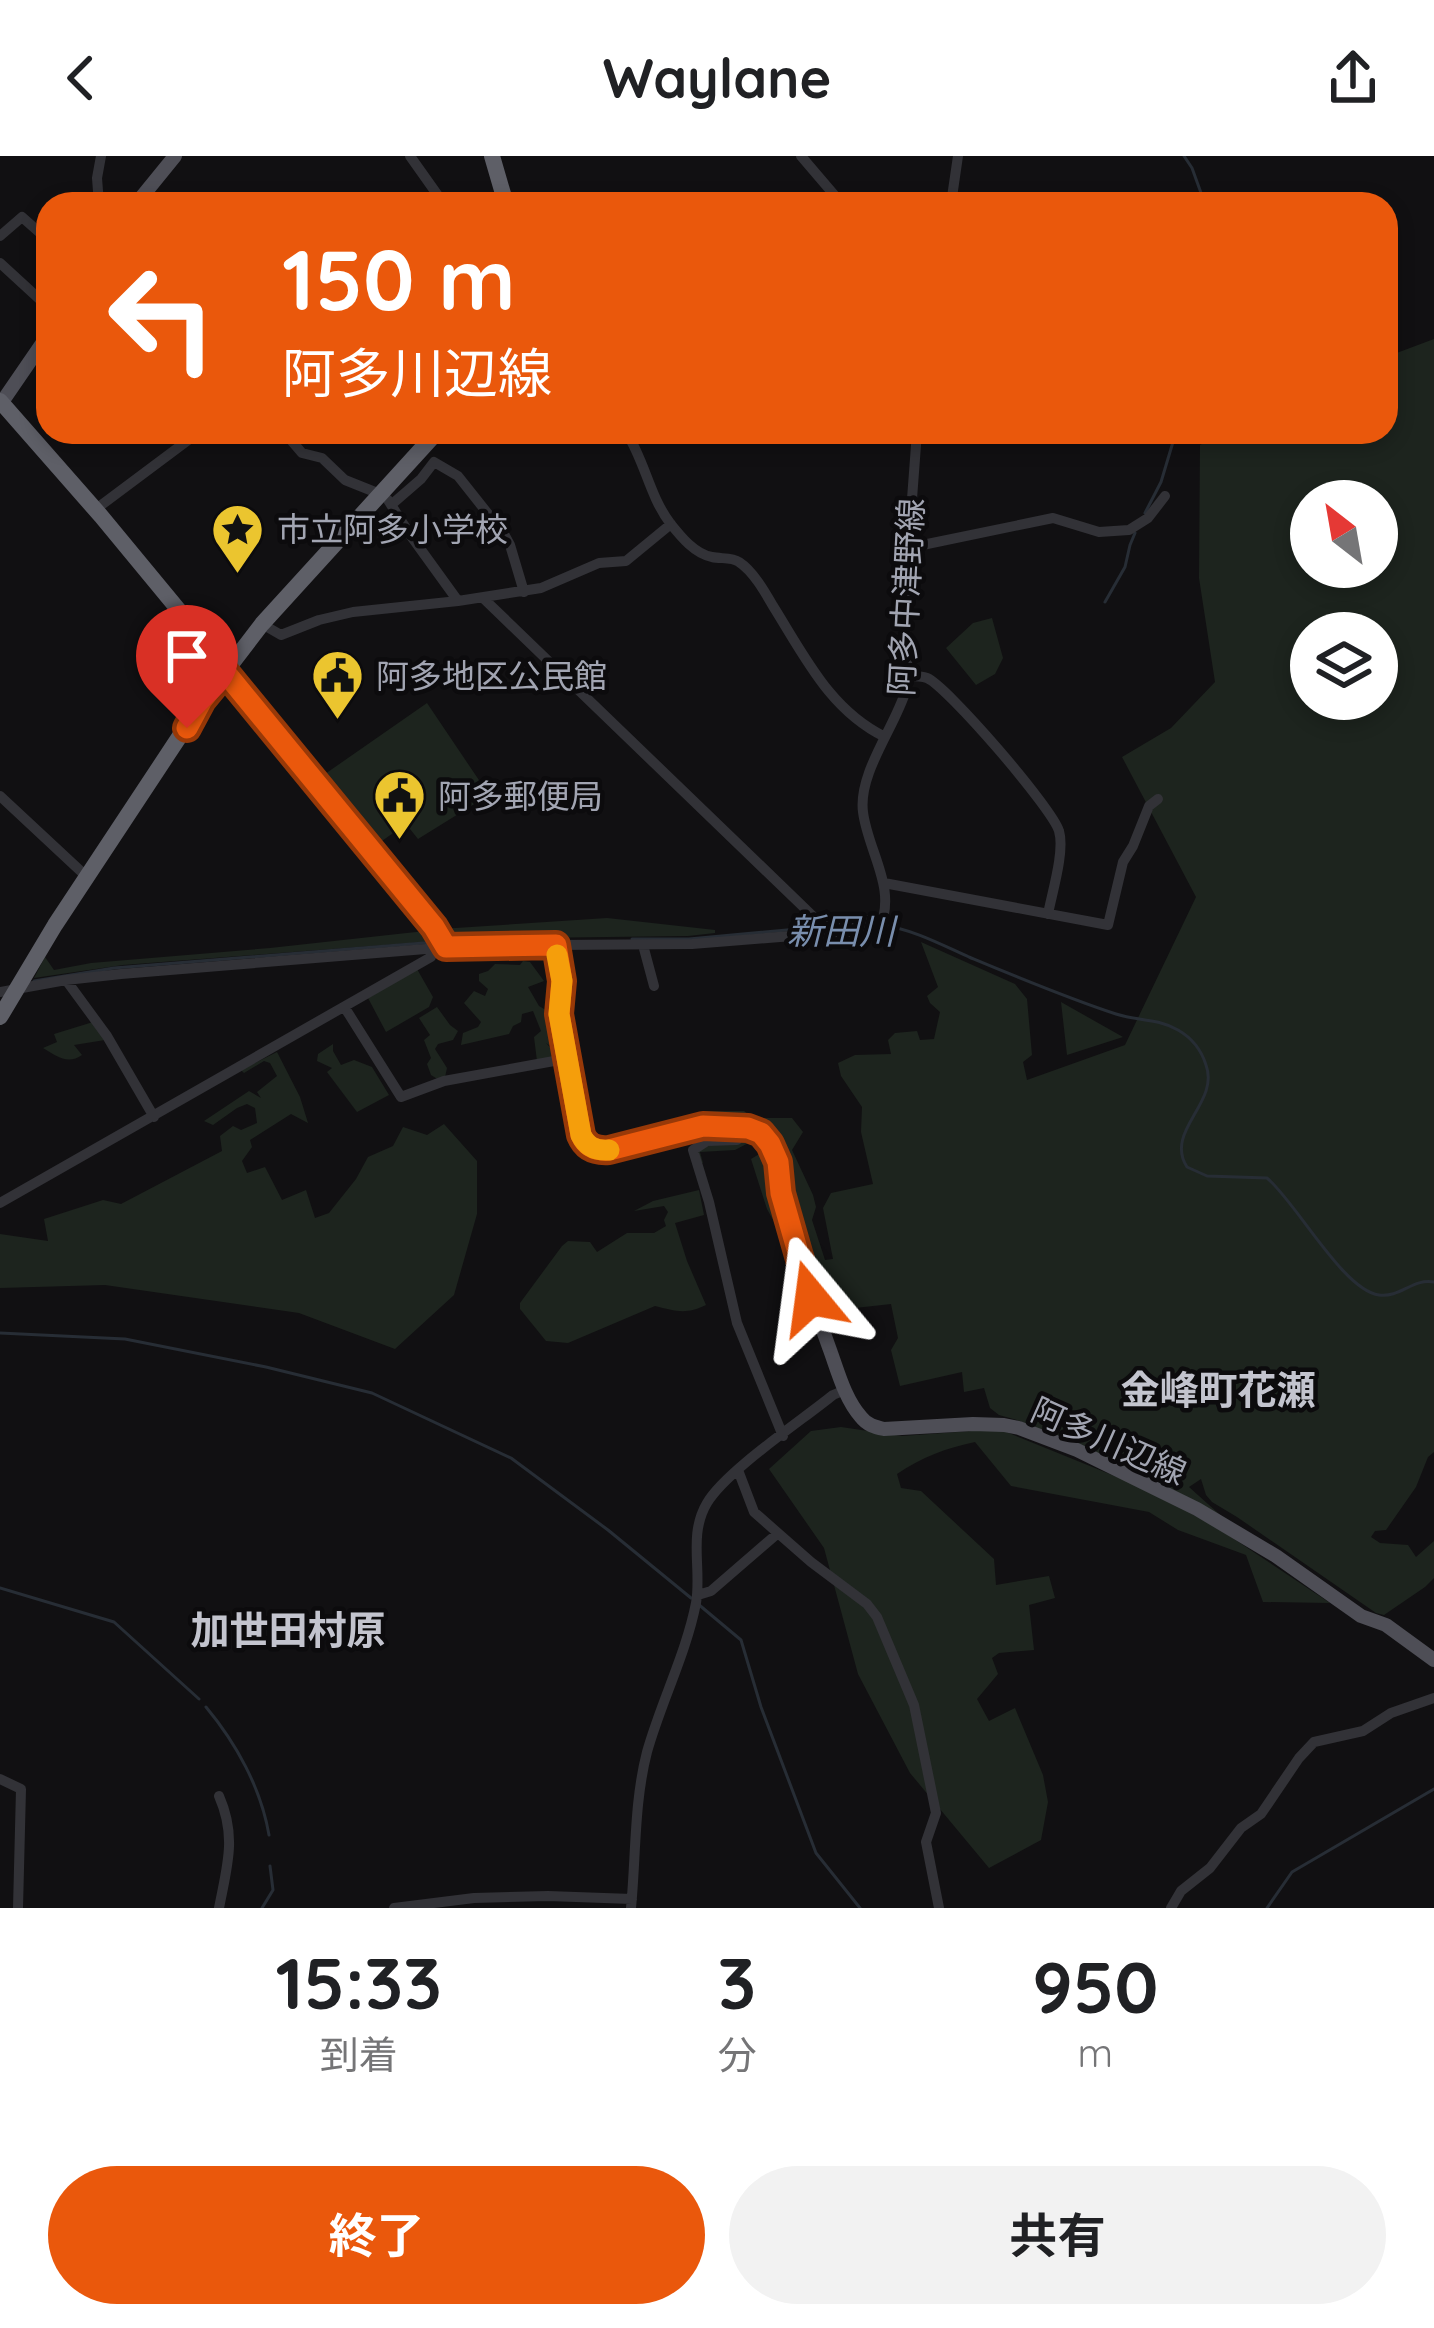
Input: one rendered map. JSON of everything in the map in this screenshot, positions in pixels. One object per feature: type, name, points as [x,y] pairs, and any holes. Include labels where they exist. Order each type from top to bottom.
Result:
[{"type":"highway","points":[[492,156],[502,192]]},
{"type":"highway","points":[[1,403],[36,442]]},
{"type":"highway","points":[[38,444],[96,509],[225,672]]},
{"type":"highway","points":[[0,1017],[8,991],[202,700],[262,624],[385,497],[427,444]]},
{"type":"main road","points":[[146,192],[176,156]]},
{"type":"main road","points":[[1,403],[36,352]]},
{"type":"main road","points":[[225,672],[441,945],[556,945],[562,981],[559,1014],[586,1144],[609,1150],[703,1126],[748,1128]]},
{"type":"main road","name":"阿多川辺線","points":[[748,1128],[761,1133],[774,1150],[781,1193],[811,1298],[845,1390],[872,1426],[1004,1425],[1077,1450],[1197,1509],[1276,1556],[1361,1616],[1386,1625],[1434,1660]]},
{"type":"street","points":[[98,192],[100,156]]},
{"type":"street","points":[[410,156],[436,192]]},
{"type":"street","points":[[801,156],[832,192]]},
{"type":"street","points":[[953,192],[958,156]]},
{"type":"street","points":[[0,236],[22,217],[36,229]]},
{"type":"street","points":[[0,263],[36,296]]},
{"type":"street","points":[[96,509],[183,444]]},
{"type":"street","points":[[294,444],[302,453],[322,458],[345,480],[385,497],[458,601]]},
{"type":"street","points":[[632,444],[656,502],[671,524],[701,554],[742,564],[829,693],[863,727],[885,737]]},
{"type":"street","name":"阿多中津野線","points":[[882,923],[884,883],[865,826],[862,797],[900,710],[908,676],[904,606],[916,444]]},
{"type":"street","points":[[385,497],[421,479],[434,463],[458,476],[510,545],[524,592]]},
{"type":"street","points":[[908,548],[1053,518],[1092,531],[1129,530],[1148,518],[1165,496]]},
{"type":"street","points":[[262,624],[281,635],[335,615],[524,592],[560,582],[599,563],[626,561],[671,524]]},
{"type":"street","points":[[483,598],[820,923],[882,923]]},
{"type":"street","points":[[908,676],[931,679],[1024,778],[1052,818],[1060,837],[1048,914]]},
{"type":"street","points":[[0,796],[87,877]]},
{"type":"street","points":[[884,883],[1108,925],[1124,862],[1149,806],[1158,799]]},
{"type":"street","points":[[556,945],[692,944],[873,932],[882,923]]},
{"type":"street","points":[[8,991],[66,980],[441,945]]},
{"type":"street","points":[[0,1203],[345,1008],[431,957],[441,945]]},
{"type":"street","points":[[643,945],[654,986]]},
{"type":"street","points":[[66,980],[107,1036],[154,1117]]},
{"type":"street","points":[[345,1008],[401,1097],[444,1081],[566,1059]]},
{"type":"street","points":[[748,1128],[737,1140],[707,1141],[692,1150],[709,1202],[730,1303],[783,1436]]},
{"type":"street","points":[[394,1908],[474,1898],[548,1896],[632,1903],[644,1766],[692,1623],[698,1595],[695,1550],[704,1511],[738,1470],[845,1390]]},
{"type":"street","points":[[738,1470],[754,1511],[877,1617],[914,1705],[935,1813],[926,1842],[939,1908]]},
{"type":"street","points":[[698,1595],[711,1591],[777,1534]]},
{"type":"street","points":[[1171,1908],[1181,1891],[1210,1868],[1241,1828],[1261,1814],[1314,1742],[1364,1731],[1390,1713],[1434,1698]]},
{"type":"street","points":[[0,1778],[21,1789],[18,1908]]},
{"type":"street","points":[[219,1796],[230,1826],[231,1846],[220,1908]]},
{"type":"shaded area","points":[[1434,339],[1434,1452],[1386,1530],[1375,1531],[1371,1537],[1380,1543],[1408,1545],[1416,1557],[1434,1541],[1434,1578],[1384,1615],[1212,1502],[1201,1479],[1189,1487],[1228,1522],[1109,1458],[999,1415],[990,1408],[984,1388],[964,1392],[962,1372],[900,1386],[891,1350],[898,1338],[891,1304],[820,1305],[767,1209],[751,1159],[761,1153],[756,1139],[735,1150],[700,1152],[703,1163],[699,1164],[696,1150],[749,1132],[706,1121],[704,1111],[792,1118],[803,1132],[792,1150],[813,1195],[812,1220],[825,1260],[833,1259],[823,1208],[831,1193],[873,1184],[861,1132],[862,1107],[838,1063],[855,1055],[891,1054],[888,1040],[895,1033],[917,1031],[920,1040],[934,1039],[940,1012],[927,996],[938,987],[921,942],[1015,984],[1027,999],[1032,1055],[1023,1062],[1027,1080],[1125,1045],[1196,897],[1122,757],[1171,728],[1215,682],[1199,578],[1200,445],[1398,444],[1398,352]]},
{"type":"shaded area","points":[[992,618],[1003,658],[995,674],[976,685],[946,648],[973,623]]},
{"type":"shaded area","points":[[427,703],[489,795],[418,839],[406,824],[379,843],[325,774]]},
{"type":"shaded area","points":[[607,918],[715,933],[448,939],[440,929]]},
{"type":"shaded area","points":[[425,931],[436,941],[123,965],[34,978],[45,957],[54,970]]},
{"type":"shaded area","points":[[530,962],[544,981],[528,987],[539,1006],[554,1015],[558,1051],[546,1043],[559,1057],[537,1061],[534,1037],[541,1031],[533,1011],[522,1014],[509,1034],[461,1045],[463,1033],[481,1022],[464,1003],[474,991],[485,996],[488,989],[479,981],[479,974],[495,964],[520,965]]},
{"type":"shaded area","points":[[417,969],[433,997],[429,1007],[386,1032],[368,998]]},
{"type":"shaded area","points":[[1061,1002],[1123,1037],[1067,1055]]},
{"type":"shaded area","points":[[437,1007],[458,1031],[453,1040],[435,1049],[447,1068],[439,1080],[427,1064],[431,1058],[424,1040],[430,1035],[419,1018]]},
{"type":"shaded area","points":[[93,1022],[105,1040],[74,1045],[82,1055],[77,1058],[62,1058],[43,1048],[57,1042],[54,1034]]},
{"type":"shaded area","points":[[333,1044],[341,1065],[354,1060],[372,1067],[389,1095],[357,1112],[327,1072],[332,1068],[317,1061],[318,1054]]},
{"type":"shaded area","points":[[277,1052],[308,1123],[291,1114],[250,1140],[252,1147],[242,1161],[247,1173],[265,1167],[282,1200],[306,1190],[315,1218],[329,1213],[368,1157],[393,1146],[403,1127],[427,1135],[444,1124],[477,1161],[477,1214],[454,1295],[395,1349],[299,1313],[105,1285],[0,1288],[0,1234],[48,1241],[44,1219],[103,1200],[121,1204],[222,1151],[220,1136],[233,1126],[241,1130],[257,1123],[255,1108],[247,1104],[237,1108],[213,1125],[204,1121],[249,1091],[261,1098],[257,1092],[277,1076],[270,1063],[264,1061],[244,1073],[241,1070]]},
{"type":"shaded area","points":[[699,1190],[704,1215],[675,1223],[706,1305],[686,1311],[655,1306],[568,1343],[546,1341],[520,1303],[562,1246],[568,1241],[590,1242],[597,1252],[627,1233],[654,1233],[666,1226],[664,1206],[634,1211],[653,1201]]},
{"type":"shaded area","points":[[841,1427],[902,1436],[999,1429],[1149,1490],[1219,1529],[1330,1603],[1263,1602],[1246,1555],[1178,1530],[1149,1512],[1011,1486],[975,1442],[934,1454],[897,1474],[901,1488],[921,1491],[994,1559],[996,1585],[1049,1576],[1055,1598],[1029,1605],[1034,1650],[999,1653],[992,1658],[998,1674],[977,1699],[989,1721],[1015,1708],[1043,1775],[1048,1802],[1041,1840],[989,1868],[910,1773],[858,1674],[824,1548],[769,1469],[811,1431]]},
{"type":"waterway","points":[[1184,156],[1201,192]]},
{"type":"waterway","points":[[1145,513],[1172,444]]},
{"type":"waterway","points":[[1105,602],[1125,567],[1135,533]]},
{"type":"waterway","name":"新田川","points":[[883,925],[1079,1001],[1183,1033],[1201,1054],[1208,1079],[1182,1141],[1187,1167],[1207,1176],[1267,1178],[1335,1262],[1365,1290],[1387,1295],[1434,1282]]},
{"type":"waterway","name":"新田川","points":[[632,939],[689,939],[820,927]]},
{"type":"waterway","name":"新田川","points":[[34,981],[114,968],[436,942]]},
{"type":"waterway","points":[[0,1333],[125,1339],[372,1393],[511,1458],[691,1598]]},
{"type":"waterway","points":[[0,1588],[114,1622],[199,1699]]},
{"type":"waterway","points":[[698,1604],[741,1640],[816,1853],[860,1908]]},
{"type":"waterway","points":[[206,1707],[246,1767],[269,1835]]},
{"type":"waterway","points":[[1267,1908],[1292,1872],[1434,1789]]},
{"type":"waterway","points":[[262,1908],[273,1890],[270,1866]]},
{"type":"slow traffic","points":[[557,955],[562,981],[559,1014],[581,1135],[592,1148],[609,1150]]},
{"type":"place","name":"市立阿多小学校","points":[[238,575]]},
{"type":"place","name":"阿多地区公民館","points":[[337,722]]},
{"type":"place","name":"阿多郵便局","points":[[399,842]]},
{"type":"district","name":"金峰町花瀬","points":[[1218,1390]]},
{"type":"district","name":"加世田村原","points":[[288,1630]]},
{"type":"route","points":[[187,728],[225,672],[446,947],[556,945],[562,981],[559,1014],[586,1144],[609,1150],[703,1126],[761,1133],[778,1162],[781,1193],[811,1298]]}]
